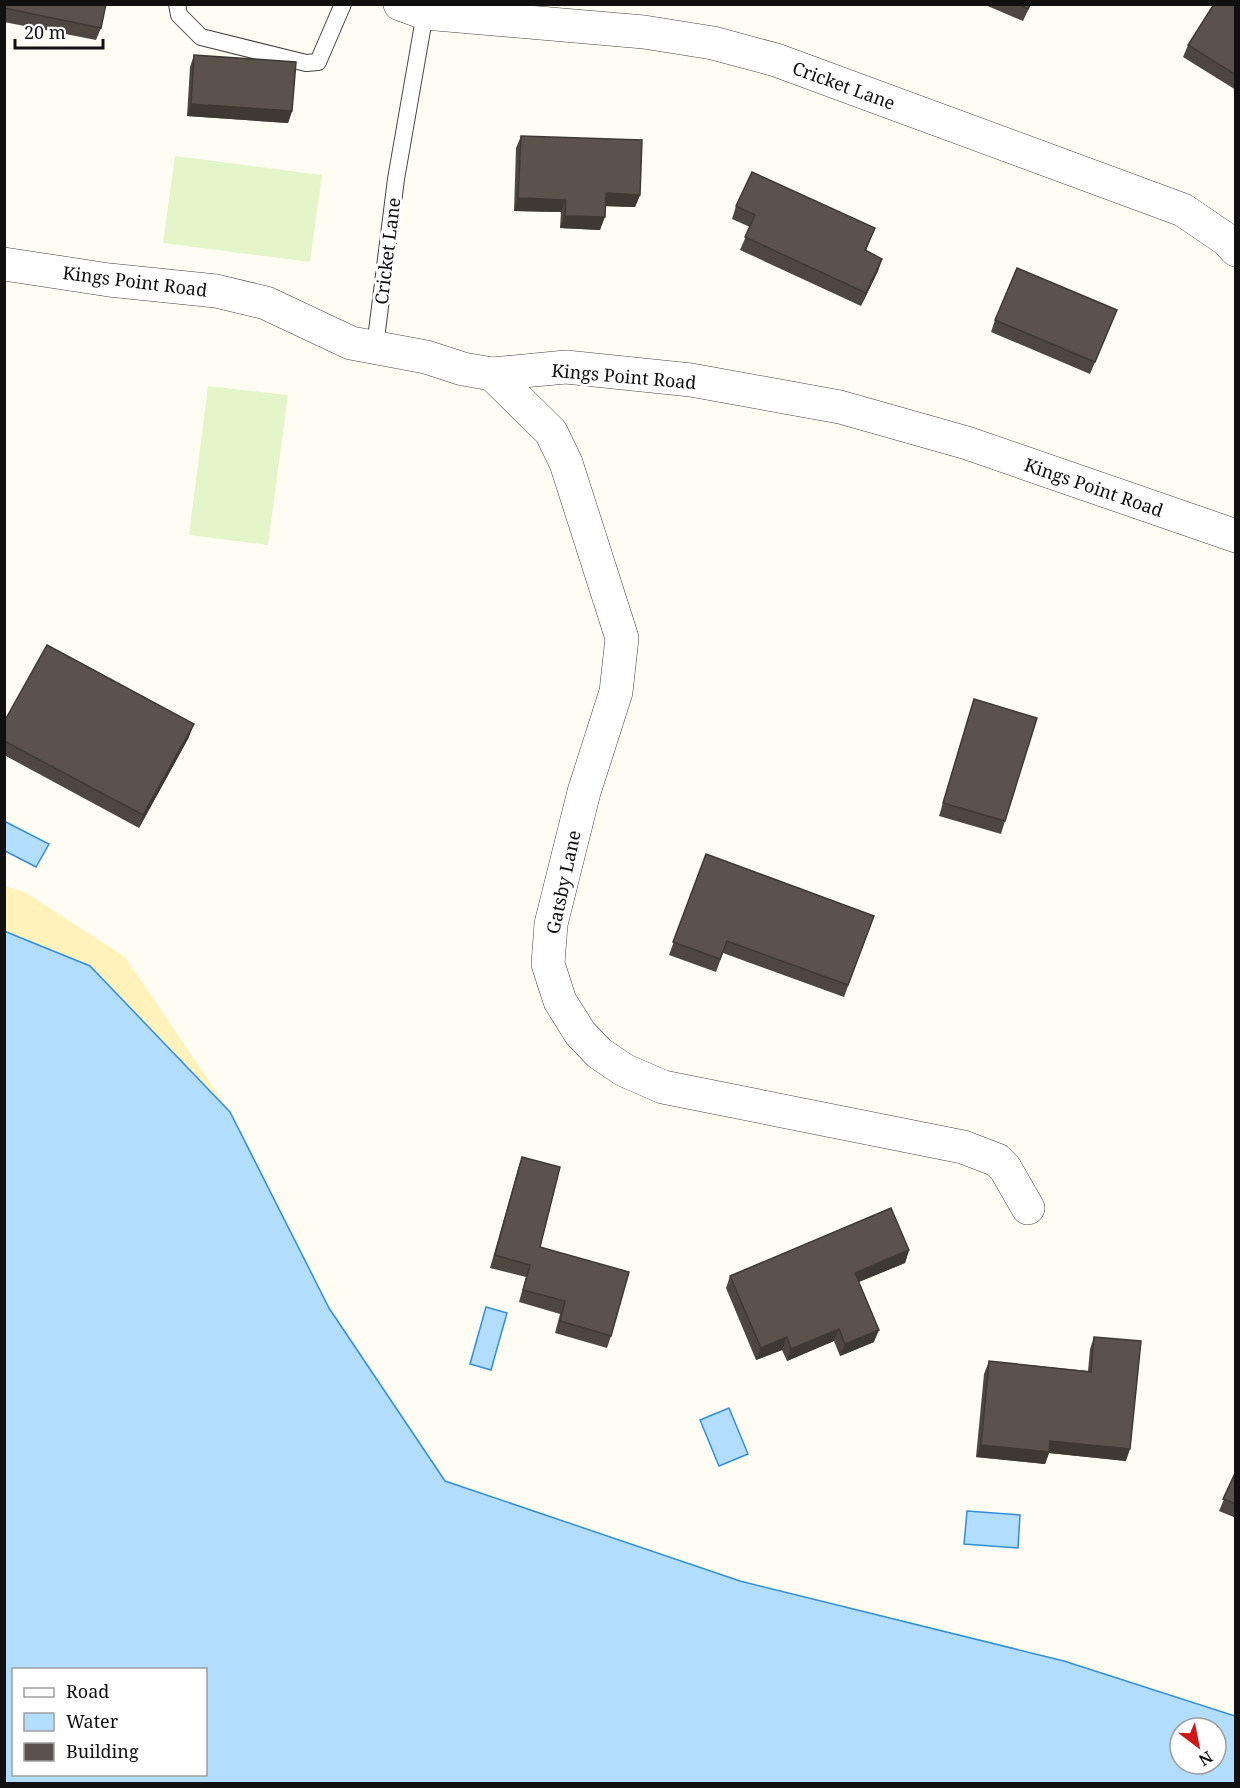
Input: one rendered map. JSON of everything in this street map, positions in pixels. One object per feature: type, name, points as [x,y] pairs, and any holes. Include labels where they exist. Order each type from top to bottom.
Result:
[{"type":"street","name":"Cricket Lane","points":[[413,9],[644,32],[713,43],[776,60],[1183,210],[1227,240],[1236,250]]},
{"type":"street","name":"Kings Point Road","points":[[4,264],[109,280],[216,291],[266,303],[351,343],[426,357],[463,369],[492,374],[566,367],[691,380],[840,407],[967,442],[1236,536]]},
{"type":"street","name":"Gatsby Lane","points":[[492,374],[551,432],[566,463],[622,638],[616,693],[584,792],[551,924],[548,964],[560,1001],[580,1033],[599,1053],[624,1070],[663,1087],[963,1147],[997,1160],[1005,1168],[1028,1208]]},
{"type":"lane","points":[[177,4],[178,15],[201,37],[306,63],[318,62],[342,4]]},
{"type":"lane","name":"Cricket Lane","points":[[375,347],[396,180],[413,9]]},
{"type":"sand","points":[[4,886],[23,891],[125,957],[230,1112],[90,966],[5,931]]},
{"type":"green space","points":[[175,156],[322,175],[310,262],[163,243]]},
{"type":"green space","points":[[208,386],[288,395],[268,545],[189,535]]},
{"type":"water","points":[[4,821],[49,844],[36,867],[5,851]]},
{"type":"water","points":[[4,931],[90,966],[230,1112],[329,1308],[445,1481],[740,1581],[1064,1661],[1235,1716],[1235,1783],[5,1783]]},
{"type":"water","points":[[486,1307],[507,1313],[491,1370],[470,1364]]},
{"type":"water","points":[[729,1408],[748,1454],[719,1466],[700,1420]]},
{"type":"water","points":[[967,1511],[1020,1515],[1018,1548],[964,1544]]},
{"type":"building","points":[[4,4],[106,4],[101,28],[4,8]]},
{"type":"building","points":[[1017,4],[1030,4],[1028,9]]},
{"type":"building","points":[[1214,4],[1236,4],[1236,75],[1188,45]]},
{"type":"building","points":[[194,55],[296,62],[292,111],[191,104]]},
{"type":"building","points":[[521,136],[642,140],[640,195],[606,193],[605,217],[565,216],[566,200],[518,198]]},
{"type":"building","points":[[752,172],[875,228],[865,250],[882,259],[866,293],[745,237],[755,215],[736,206]]},
{"type":"building","points":[[1017,268],[1117,310],[1095,362],[995,320]]},
{"type":"building","points":[[47,645],[194,724],[143,815],[4,741],[4,722]]},
{"type":"building","points":[[974,699],[1037,718],[1005,821],[943,803]]},
{"type":"building","points":[[706,854],[874,916],[848,985],[727,941],[720,959],[673,942]]},
{"type":"building","points":[[522,1157],[560,1167],[540,1247],[629,1272],[611,1336],[560,1321],[565,1301],[523,1290],[530,1265],[495,1255]]},
{"type":"building","points":[[891,1208],[909,1250],[855,1273],[879,1330],[845,1344],[839,1329],[791,1349],[787,1337],[761,1348],[730,1276]]},
{"type":"building","points":[[1094,1337],[1141,1341],[1130,1449],[1050,1441],[1049,1452],[981,1445],[989,1361],[1091,1372]]},
{"type":"building","points":[[1236,1471],[1236,1504],[1223,1499]]}]
